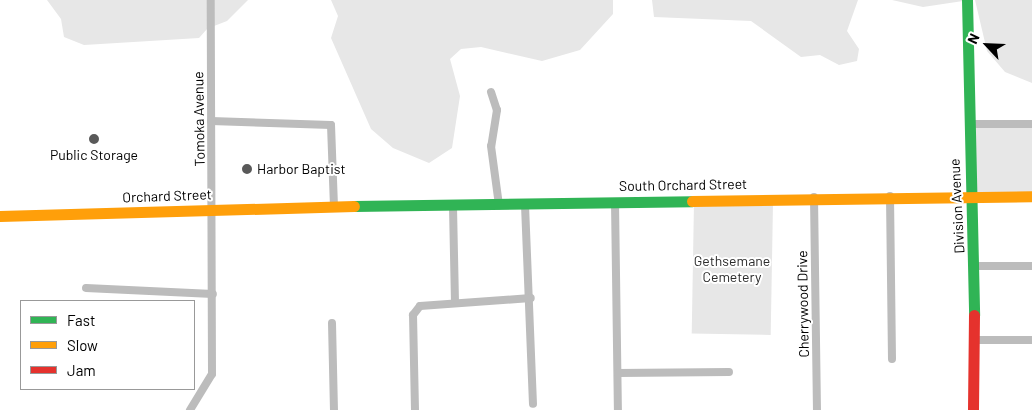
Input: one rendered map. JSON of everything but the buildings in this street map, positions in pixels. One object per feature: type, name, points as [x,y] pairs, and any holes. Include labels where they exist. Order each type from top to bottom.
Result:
[{"type":"street","name":"Tomoka Avenue","points":[[190,410],[212,374],[214,209],[211,121],[211,0]]},
{"type":"street","name":"Division Avenue","points":[[967,0],[969,124],[975,266],[976,340],[973,410]]},
{"type":"street","points":[[491,92],[497,110],[491,146],[499,205]]},
{"type":"street","points":[[211,121],[330,126],[334,206]]},
{"type":"street","points":[[969,124],[1032,124]]},
{"type":"street","points":[[890,196],[892,359]]},
{"type":"street","name":"South Orchard Street","points":[[334,206],[452,207],[814,197],[1032,196]]},
{"type":"street","name":"Cherrywood Drive","points":[[814,197],[817,410]]},
{"type":"street","points":[[615,202],[618,410]]},
{"type":"street","points":[[525,205],[531,298],[533,404]]},
{"type":"street","name":"Orchard Street","points":[[0,216],[334,206]]},
{"type":"street","points":[[452,207],[455,302]]},
{"type":"street","points":[[975,266],[1032,266]]},
{"type":"street","points":[[86,288],[213,294]]},
{"type":"street","points":[[415,410],[415,312],[420,306],[531,298]]},
{"type":"street","points":[[332,323],[334,410]]},
{"type":"street","points":[[976,340],[1032,340]]},
{"type":"street","points":[[618,373],[729,372]]},
{"type":"green space","points":[[47,0],[207,0],[207,29],[199,38],[84,45],[64,37],[61,19]]},
{"type":"green space","points":[[214,0],[248,0],[227,21],[214,26]]},
{"type":"green space","points":[[331,0],[613,0],[613,14],[580,50],[542,61],[481,47],[461,49],[450,59],[460,96],[452,148],[429,163],[393,148],[371,129],[331,38],[338,16]]},
{"type":"green space","points":[[652,0],[858,0],[847,31],[859,49],[857,61],[839,65],[820,55],[801,57],[751,21],[654,17]]},
{"type":"green space","points":[[892,0],[963,0],[963,1],[923,7]]},
{"type":"green space","points":[[975,0],[1032,0],[1032,83],[1005,72],[987,51]]},
{"type":"green space","points":[[973,127],[1032,127],[1032,193],[973,193]]},
{"type":"green space","name":"Gethsemane Cemetery","points":[[694,202],[773,203],[771,335],[692,334]]},
{"type":"traffic: fast","points":[[967,0],[974,315]]},
{"type":"traffic: fast","points":[[354,206],[692,201]]},
{"type":"traffic: slow","points":[[692,201],[1032,196]]},
{"type":"traffic: slow","points":[[0,216],[354,206]]},
{"type":"traffic: jam","points":[[973,410],[974,315]]},
{"type":"place","name":"Public Storage","points":[[94,139]]},
{"type":"place","name":"Harbor Baptist","points":[[247,169]]}]
